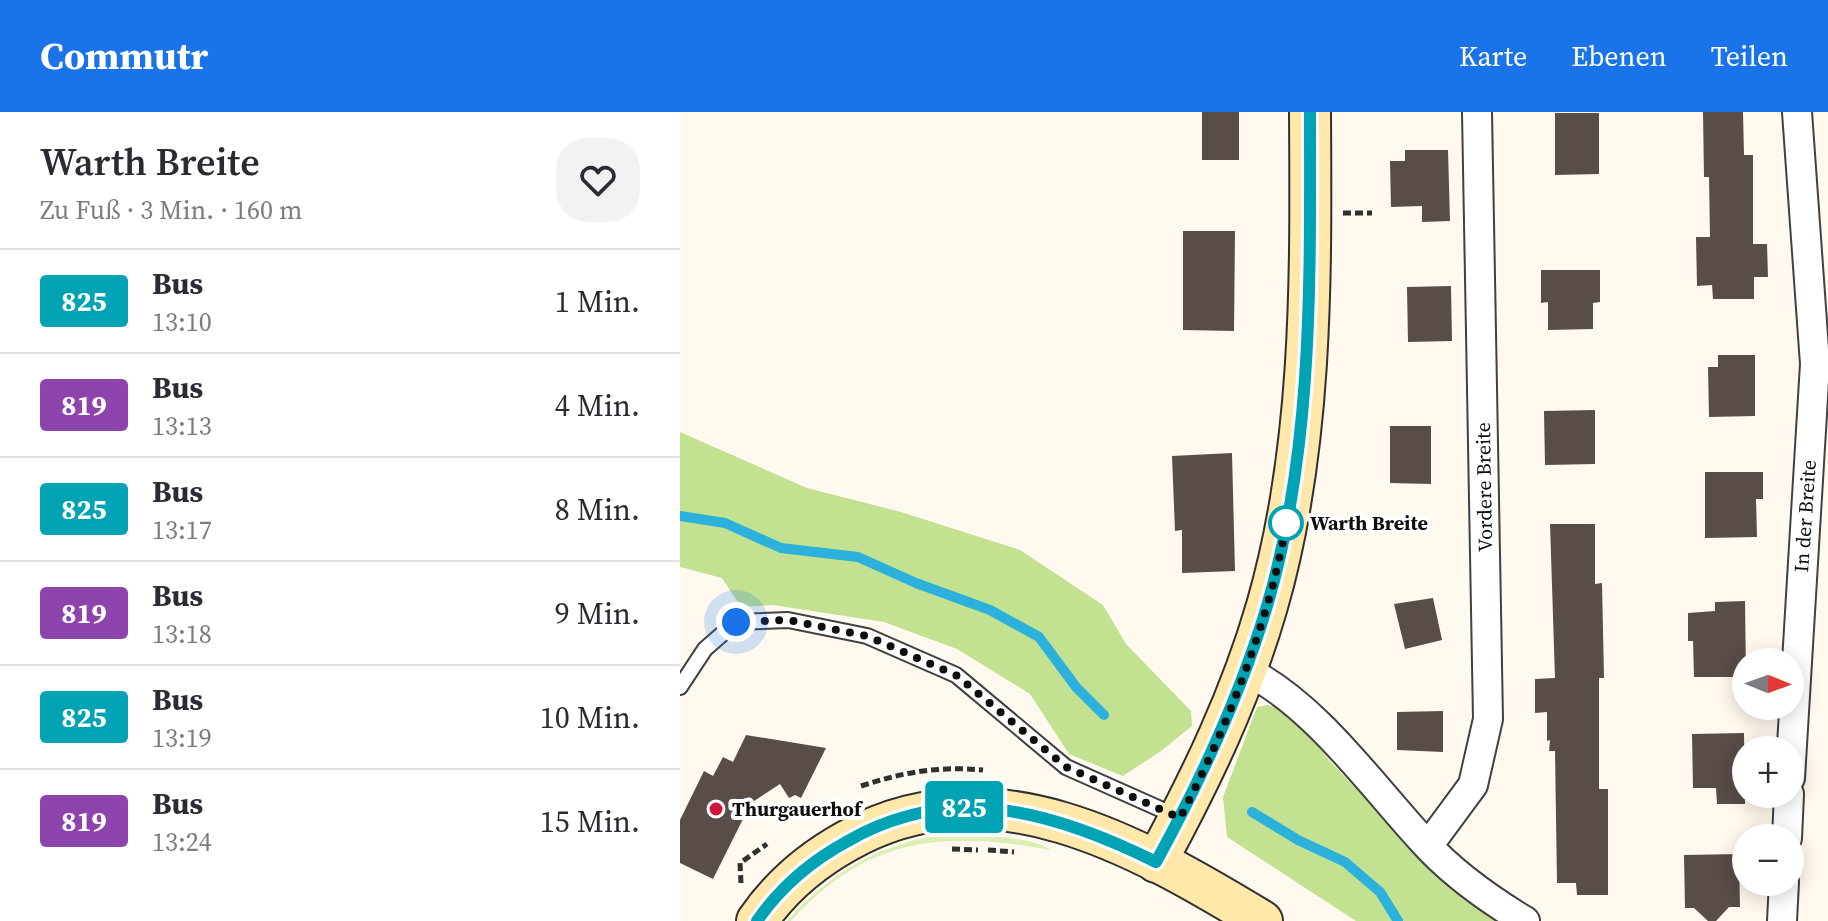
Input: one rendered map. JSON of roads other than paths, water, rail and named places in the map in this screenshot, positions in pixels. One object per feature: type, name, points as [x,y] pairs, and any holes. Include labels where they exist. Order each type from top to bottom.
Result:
[{"type":"street","points":[[1156,862],[1219,739],[1245,670],[1267,606],[1291,500],[1306,349],[1310,112]]},
{"type":"street","name":"Vordere Breite","points":[[1428,846],[1473,785],[1488,719],[1477,112]]},
{"type":"street","name":"In der Breite","points":[[1793,736],[1822,364],[1797,112]]},
{"type":"street","points":[[1245,670],[1264,679],[1300,705],[1428,846],[1498,905],[1525,921]]},
{"type":"street","points":[[757,921],[792,879],[824,854],[864,831],[908,814],[967,807],[1015,811],[1082,829],[1156,862],[1262,921]]},
{"type":"street","points":[[1782,921],[1783,896]]},
{"type":"lane","points":[[680,687],[705,649],[736,622],[788,620],[867,636],[956,675],[1066,767],[1180,818]]},
{"type":"waterway","points":[[680,516],[725,523],[781,548],[858,557],[916,583],[990,610],[1039,637],[1076,687],[1104,715]]},
{"type":"waterway","points":[[1252,812],[1298,840],[1345,862],[1380,892],[1398,921]]},
{"type":"place","name":"Warth Breite","points":[[1286,523]]},
{"type":"place","name":"Thurgauerhof","points":[[716,809]]}]
